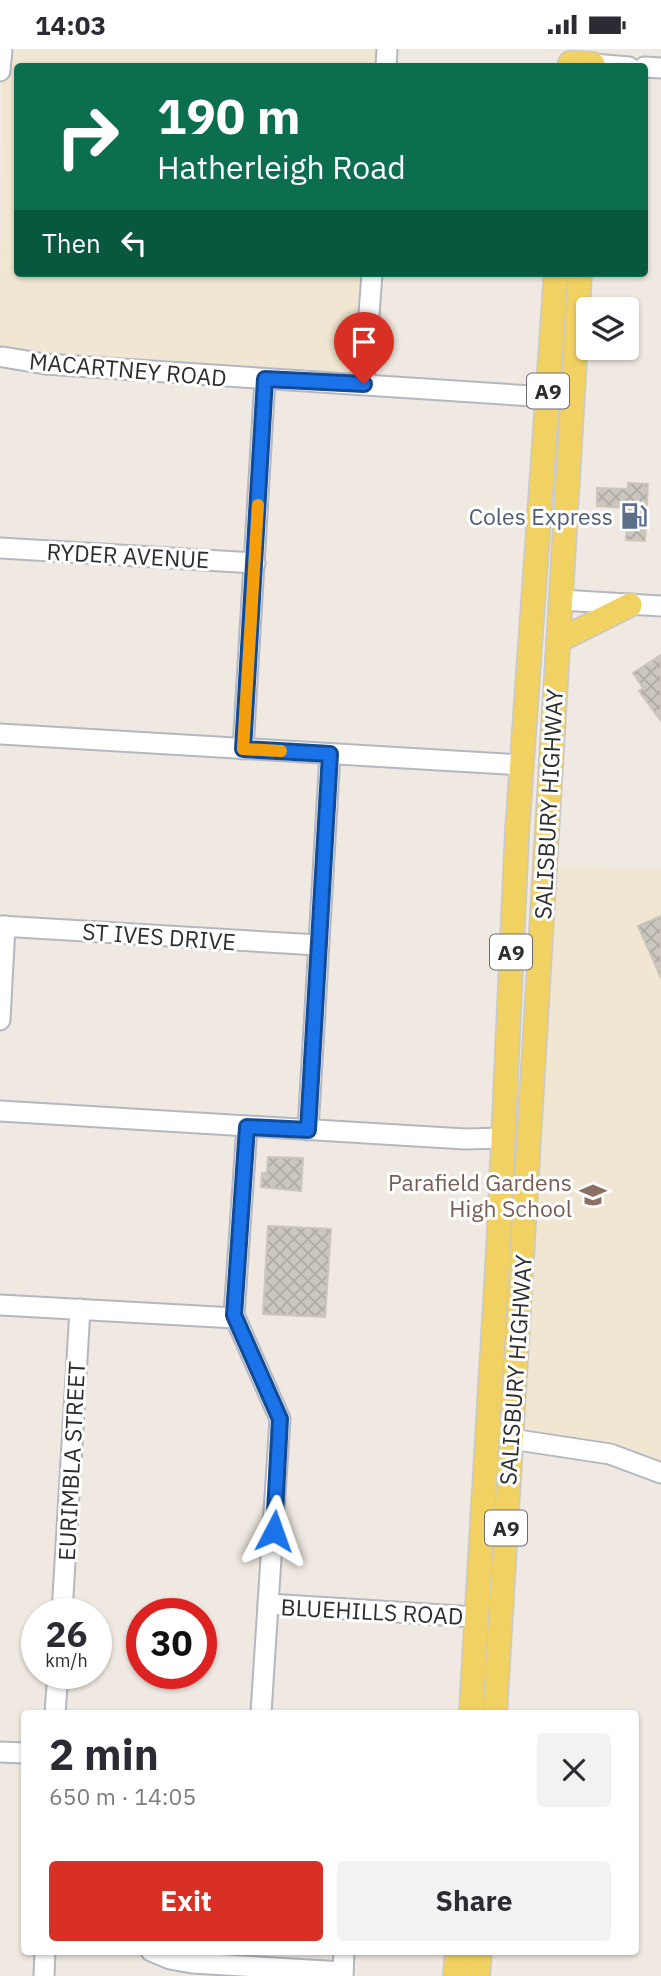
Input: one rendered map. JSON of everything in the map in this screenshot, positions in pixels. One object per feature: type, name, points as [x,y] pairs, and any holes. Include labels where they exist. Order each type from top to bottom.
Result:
[{"type":"main road","points":[[570,59],[593,60]]},
{"type":"main road","name":"SALISBURY HIGHWAY","points":[[471,1710],[498,1253],[522,765],[556,277]]},
{"type":"main road","name":"SALISBURY HIGHWAY","points":[[495,1710],[558,641],[567,601],[567,507],[580,277]]},
{"type":"main road","points":[[547,397],[573,398]]},
{"type":"main road","points":[[534,599],[567,601]]},
{"type":"main road","points":[[558,641],[630,605]]},
{"type":"main road","points":[[502,1138],[529,1139]]},
{"type":"main road","points":[[487,1438],[511,1439]]},
{"type":"main road","points":[[476,1617],[500,1618]]},
{"type":"main road","points":[[455,1976],[457,1955]]},
{"type":"main road","points":[[478,1976],[480,1955]]},
{"type":"street","points":[[0,71],[2,49]]},
{"type":"street","points":[[364,384],[372,277]]},
{"type":"street","name":"MACARTNEY ROAD","points":[[1,356],[45,364],[547,397]]},
{"type":"street","points":[[243,749],[265,379]]},
{"type":"street","name":"RYDER AVENUE","points":[[0,548],[255,562]]},
{"type":"street","points":[[567,601],[661,607]]},
{"type":"street","points":[[0,734],[522,765]]},
{"type":"street","points":[[308,1130],[330,754]]},
{"type":"street","points":[[0,1020],[3,926]]},
{"type":"street","name":"ST IVES DRIVE","points":[[3,926],[318,946]]},
{"type":"street","points":[[0,1111],[465,1139],[502,1138]]},
{"type":"street","points":[[247,1127],[235,1318],[280,1419],[261,1710]]},
{"type":"street","points":[[0,1305],[235,1318]]},
{"type":"street","name":"EURIMBLA STREET","points":[[63,1598],[80,1310]]},
{"type":"street","points":[[511,1439],[610,1454],[661,1473]]},
{"type":"street","name":"BLUEHILLS ROAD","points":[[268,1604],[476,1617]]},
{"type":"street","points":[[55,1710],[57,1689]]},
{"type":"street","points":[[0,1752],[21,1753]]},
{"type":"street","points":[[44,1976],[45,1955]]},
{"type":"street","points":[[162,1955],[180,1962],[250,1959],[343,1974],[344,1955]]},
{"type":"shaded area","points":[[2,49],[387,49],[386,63],[14,63],[14,277],[372,277],[364,384],[2,351]]},
{"type":"shaded area","name":"Parafield Gardens High School","points":[[545,867],[661,869],[661,1473],[511,1439]]},
{"type":"building","points":[[628,483],[648,484],[645,541],[626,540],[627,508],[597,506],[597,488],[628,489]]},
{"type":"building","points":[[661,655],[661,721],[639,691],[643,688],[633,673]]},
{"type":"building","points":[[661,916],[661,978],[638,926]]},
{"type":"building","points":[[268,1157],[303,1158],[301,1191],[261,1187],[262,1173],[267,1173]]},
{"type":"building","points":[[268,1226],[331,1229],[325,1317],[263,1314]]},
{"type":"slow traffic","points":[[258,505],[243,749],[281,751]]},
{"type":"place","name":"Coles Express","points":[[634,516]]},
{"type":"place","name":"Parafield Gardens High School","points":[[593,1195]]},
{"type":"route","points":[[274,1531],[280,1419],[271,1393],[234,1315],[247,1127],[308,1130],[330,754],[243,749],[265,379],[364,384]]}]
